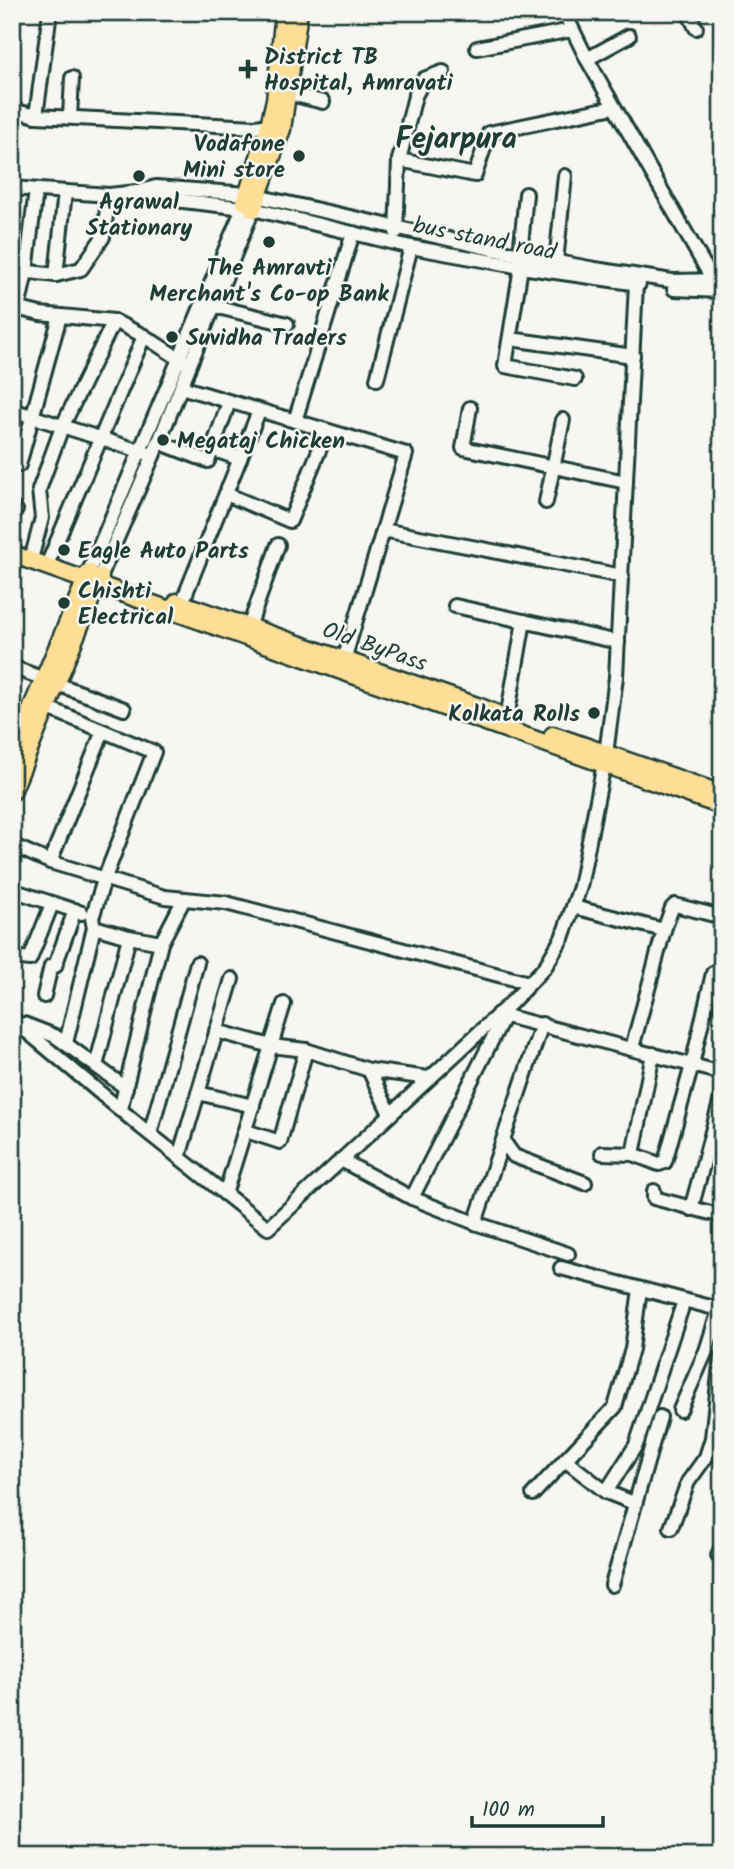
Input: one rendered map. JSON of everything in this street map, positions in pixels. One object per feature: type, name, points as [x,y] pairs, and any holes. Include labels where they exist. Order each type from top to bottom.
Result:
[{"type":"main road","points":[[250,202],[275,100],[284,12]]},
{"type":"main road","points":[[250,202],[282,129],[299,12]]},
{"type":"main road","name":"Old ByPass","points":[[12,545],[50,558],[93,578],[182,603],[344,660],[479,713],[507,719],[605,760],[722,794]]},
{"type":"main road","points":[[12,554],[93,578],[292,655],[479,713],[722,806]]},
{"type":"main road","points":[[12,754],[51,682],[93,578]]},
{"type":"main road","points":[[12,792],[48,708],[51,682]]},
{"type":"street","points":[[36,116],[50,12]]},
{"type":"street","points":[[564,12],[614,107],[719,285]]},
{"type":"street","points":[[688,12],[696,28]]},
{"type":"street","points":[[477,48],[572,30]]},
{"type":"street","points":[[587,59],[629,36]]},
{"type":"street","points":[[396,243],[399,160],[419,86],[424,79],[443,72]]},
{"type":"street","points":[[70,117],[72,78]]},
{"type":"street","points":[[287,93],[323,102]]},
{"type":"street","points":[[399,160],[475,175],[489,134],[614,107]]},
{"type":"street","points":[[12,110],[36,116],[256,127],[269,125]]},
{"type":"street","points":[[556,262],[565,176]]},
{"type":"street","points":[[12,188],[109,195],[137,192],[157,198],[250,202]]},
{"type":"street","points":[[36,190],[26,272],[15,308],[114,321],[144,336],[184,362]]},
{"type":"street","points":[[56,275],[65,192]]},
{"type":"street","points":[[526,194],[521,261],[505,366],[575,379]]},
{"type":"street","points":[[12,270],[56,275],[80,269],[103,237],[109,195]]},
{"type":"street","points":[[147,454],[158,442],[181,387],[184,362],[214,306],[250,202]]},
{"type":"street","points":[[93,578],[250,202]]},
{"type":"street","name":"bus stand road","points":[[250,202],[396,226],[521,261],[556,262],[672,281],[719,285]]},
{"type":"street","name":"bus stand road","points":[[250,202],[353,233],[411,247],[521,261],[660,288],[719,285]]},
{"type":"street","points":[[295,421],[353,233]]},
{"type":"street","points":[[377,379],[411,247]]},
{"type":"street","points":[[13,1020],[120,1110],[268,1228],[501,1015],[545,967],[562,938],[580,887],[605,760],[616,677],[636,284]]},
{"type":"street","points":[[214,306],[287,324]]},
{"type":"street","points":[[19,465],[60,316]]},
{"type":"street","points":[[33,552],[42,518],[39,490],[62,426],[114,321]]},
{"type":"street","points":[[50,558],[144,336]]},
{"type":"street","points":[[510,339],[633,356]]},
{"type":"street","points":[[181,387],[406,454],[344,660]]},
{"type":"street","points":[[158,442],[208,461],[229,402]]},
{"type":"street","points":[[470,408],[463,448],[626,482]]},
{"type":"street","points":[[12,410],[147,454]]},
{"type":"street","points":[[182,603],[259,411]]},
{"type":"street","points":[[546,502],[563,420]]},
{"type":"street","points":[[226,494],[290,521],[327,431]]},
{"type":"street","points":[[212,449],[240,459]]},
{"type":"street","points":[[383,530],[622,576]]},
{"type":"street","points":[[249,627],[278,545]]},
{"type":"street","points":[[455,606],[618,642]]},
{"type":"street","points":[[507,719],[524,621]]},
{"type":"street","points":[[12,667],[124,709]]},
{"type":"street","points":[[48,708],[154,752],[104,880],[66,1044]]},
{"type":"street","points":[[50,862],[103,731]]},
{"type":"street","points":[[12,845],[50,862],[166,897],[226,903],[529,983]]},
{"type":"street","points":[[12,890],[75,910],[93,922],[128,937],[161,943]]},
{"type":"street","points":[[120,1110],[161,943],[184,899]]},
{"type":"street","points":[[30,959],[52,904]]},
{"type":"street","points":[[632,1048],[672,908],[675,905],[722,917]]},
{"type":"street","points":[[573,907],[664,930]]},
{"type":"street","points":[[44,996],[51,966],[55,966],[75,910]]},
{"type":"street","points":[[100,1069],[128,937]]},
{"type":"street","points":[[12,957],[55,966]]},
{"type":"street","points":[[150,1134],[197,963]]},
{"type":"street","points":[[602,1153],[633,1154],[659,1164],[665,1162],[692,1065],[713,974],[722,976]]},
{"type":"street","points":[[179,1157],[232,979]]},
{"type":"street","points":[[225,1194],[284,1004]]},
{"type":"street","points":[[501,1015],[722,1073]]},
{"type":"street","points":[[412,1198],[501,1015]]},
{"type":"street","points":[[13,1020],[55,1036],[126,1088]]},
{"type":"street","points":[[475,1223],[542,1024]]},
{"type":"street","points":[[216,1031],[271,1046],[306,1050],[369,1070],[428,1079]]},
{"type":"street","points":[[246,1131],[280,1142],[306,1050]]},
{"type":"street","points":[[633,1154],[653,1054]]},
{"type":"street","points":[[100,1069],[130,1074]]},
{"type":"street","points":[[369,1070],[390,1114]]},
{"type":"street","points":[[198,1093],[253,1106]]},
{"type":"street","points":[[691,1209],[722,1095]]},
{"type":"street","points":[[504,1142],[514,1156],[585,1183]]},
{"type":"street","points":[[341,1160],[412,1198],[475,1223],[568,1254]]},
{"type":"street","points":[[654,1191],[654,1198],[722,1216]]},
{"type":"street","points":[[561,1268],[720,1310],[680,1410]]},
{"type":"street","points":[[533,1494],[615,1407],[632,1349],[639,1290]]},
{"type":"street","points":[[606,1492],[636,1445],[684,1301]]},
{"type":"street","points":[[671,1528],[688,1482],[706,1457],[712,1438],[722,1347]]},
{"type":"street","points":[[612,1586],[660,1417]]},
{"type":"street","points":[[706,1457],[722,1460]]},
{"type":"street","points":[[565,1460],[606,1492],[634,1503]]},
{"type":"place","name":"District TB Hospital, Amravati","points":[[248,69]]},
{"type":"place","name":"Vodafone Mini store","points":[[299,156]]},
{"type":"place","name":"Agrawal Stationary","points":[[139,176]]},
{"type":"place","name":"The Amravti Merchant's Co-op Bank","points":[[269,242]]},
{"type":"place","name":"Suvidha Traders","points":[[172,337]]},
{"type":"place","name":"Megataj Chicken","points":[[163,440]]},
{"type":"place","name":"Eagle Auto Parts","points":[[64,550]]},
{"type":"place","name":"Chishti Electrical","points":[[64,603]]},
{"type":"place","name":"Kolkata Rolls","points":[[594,713]]},
{"type":"district","name":"Fejarpura","points":[[456,138]]}]
